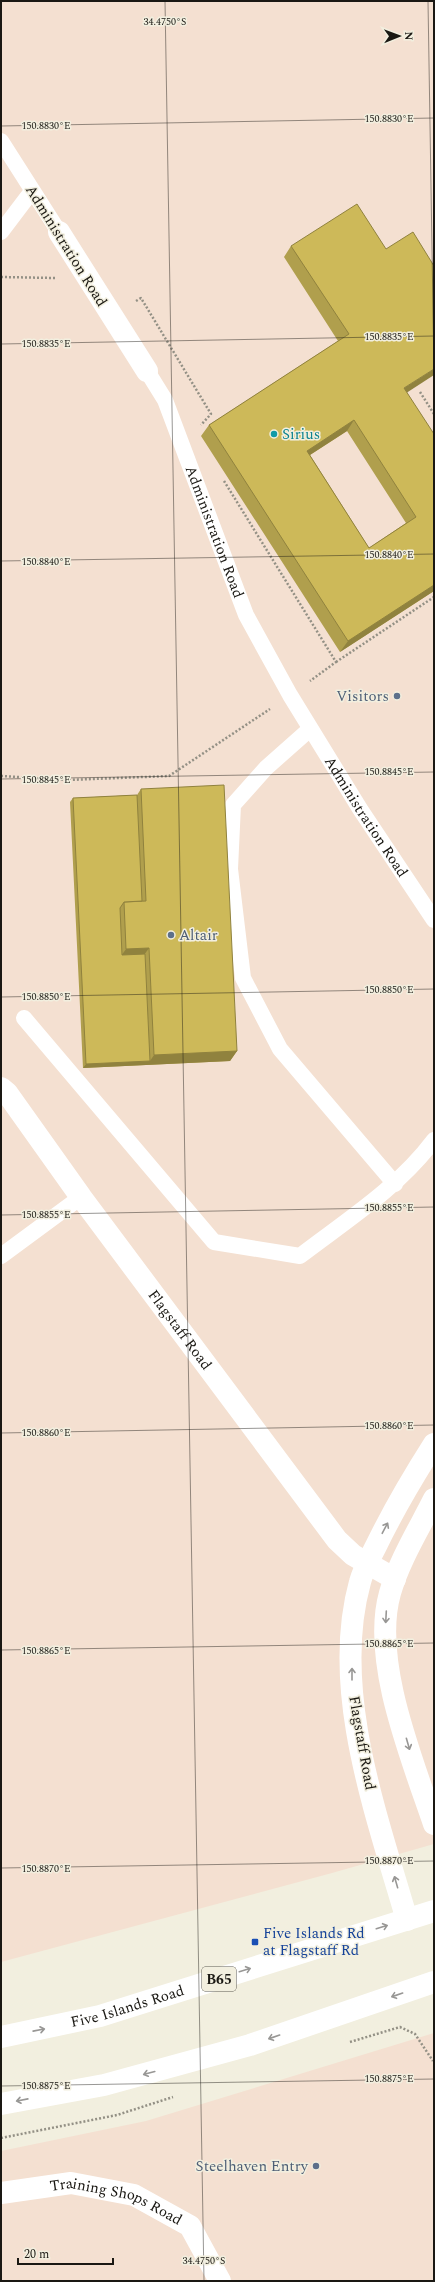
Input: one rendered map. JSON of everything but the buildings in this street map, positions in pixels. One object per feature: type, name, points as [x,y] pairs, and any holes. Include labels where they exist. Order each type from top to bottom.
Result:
[{"type":"street","name":"Administration Road","points":[[59,232],[110,315],[147,371]]},
{"type":"street","name":"Flagstaff Road","points":[[1,1088],[7,1093],[81,1197],[327,1529],[344,1548],[395,1579]]},
{"type":"street","points":[[368,1563],[408,1485],[434,1444]]},
{"type":"street","points":[[434,1499],[395,1579],[387,1607],[386,1646],[388,1665],[402,1724],[434,1824]]},
{"type":"street","name":"Flagstaff Road","points":[[368,1563],[360,1581],[353,1620],[352,1690],[364,1772],[407,1920]]},
{"type":"street","name":"Five Islands Road","points":[[1,2037],[100,2016],[434,1911]]},
{"type":"street","points":[[1,2104],[104,2085],[250,2045],[434,1982]]},
{"type":"street","name":"Training Shops Road","points":[[1,2193],[71,2183],[134,2195],[190,2226],[220,2281]]},
{"type":"lane","name":"Administration Road","points":[[1,141],[32,192],[59,232]]},
{"type":"lane","points":[[1,232],[32,192]]},
{"type":"lane","name":"Administration Road","points":[[147,371],[165,400],[246,615],[310,728],[360,809],[434,920]]},
{"type":"lane","points":[[310,728],[266,768],[233,805],[230,869],[243,978],[280,1049],[395,1184]]},
{"type":"lane","points":[[24,1018],[214,1242],[300,1256],[395,1184],[417,1163],[434,1140]]},
{"type":"lane","points":[[1,1256],[81,1197]]},
{"type":"path","points":[[1,277],[59,278]]},
{"type":"path","points":[[110,315],[141,298],[211,414],[198,428]]},
{"type":"path","points":[[420,392],[434,414]]},
{"type":"path","points":[[223,480],[336,662]]},
{"type":"path","points":[[1,776],[68,780],[169,776],[434,597]]},
{"type":"shaded area","points":[[1,1],[434,1],[434,1844],[1,1962]]},
{"type":"shaded area","points":[[434,2033],[434,2281],[1,2281],[1,2151],[146,2121]]},
{"type":"place","name":"Sirius","points":[[274,434]]},
{"type":"place","name":"Visitors","points":[[397,696]]},
{"type":"place","name":"Altair","points":[[171,935]]},
{"type":"place","name":"Five Islands Rd at Flagstaff Rd","points":[[255,1942]]},
{"type":"place","name":"Steelhaven Entry","points":[[316,2166]]}]
